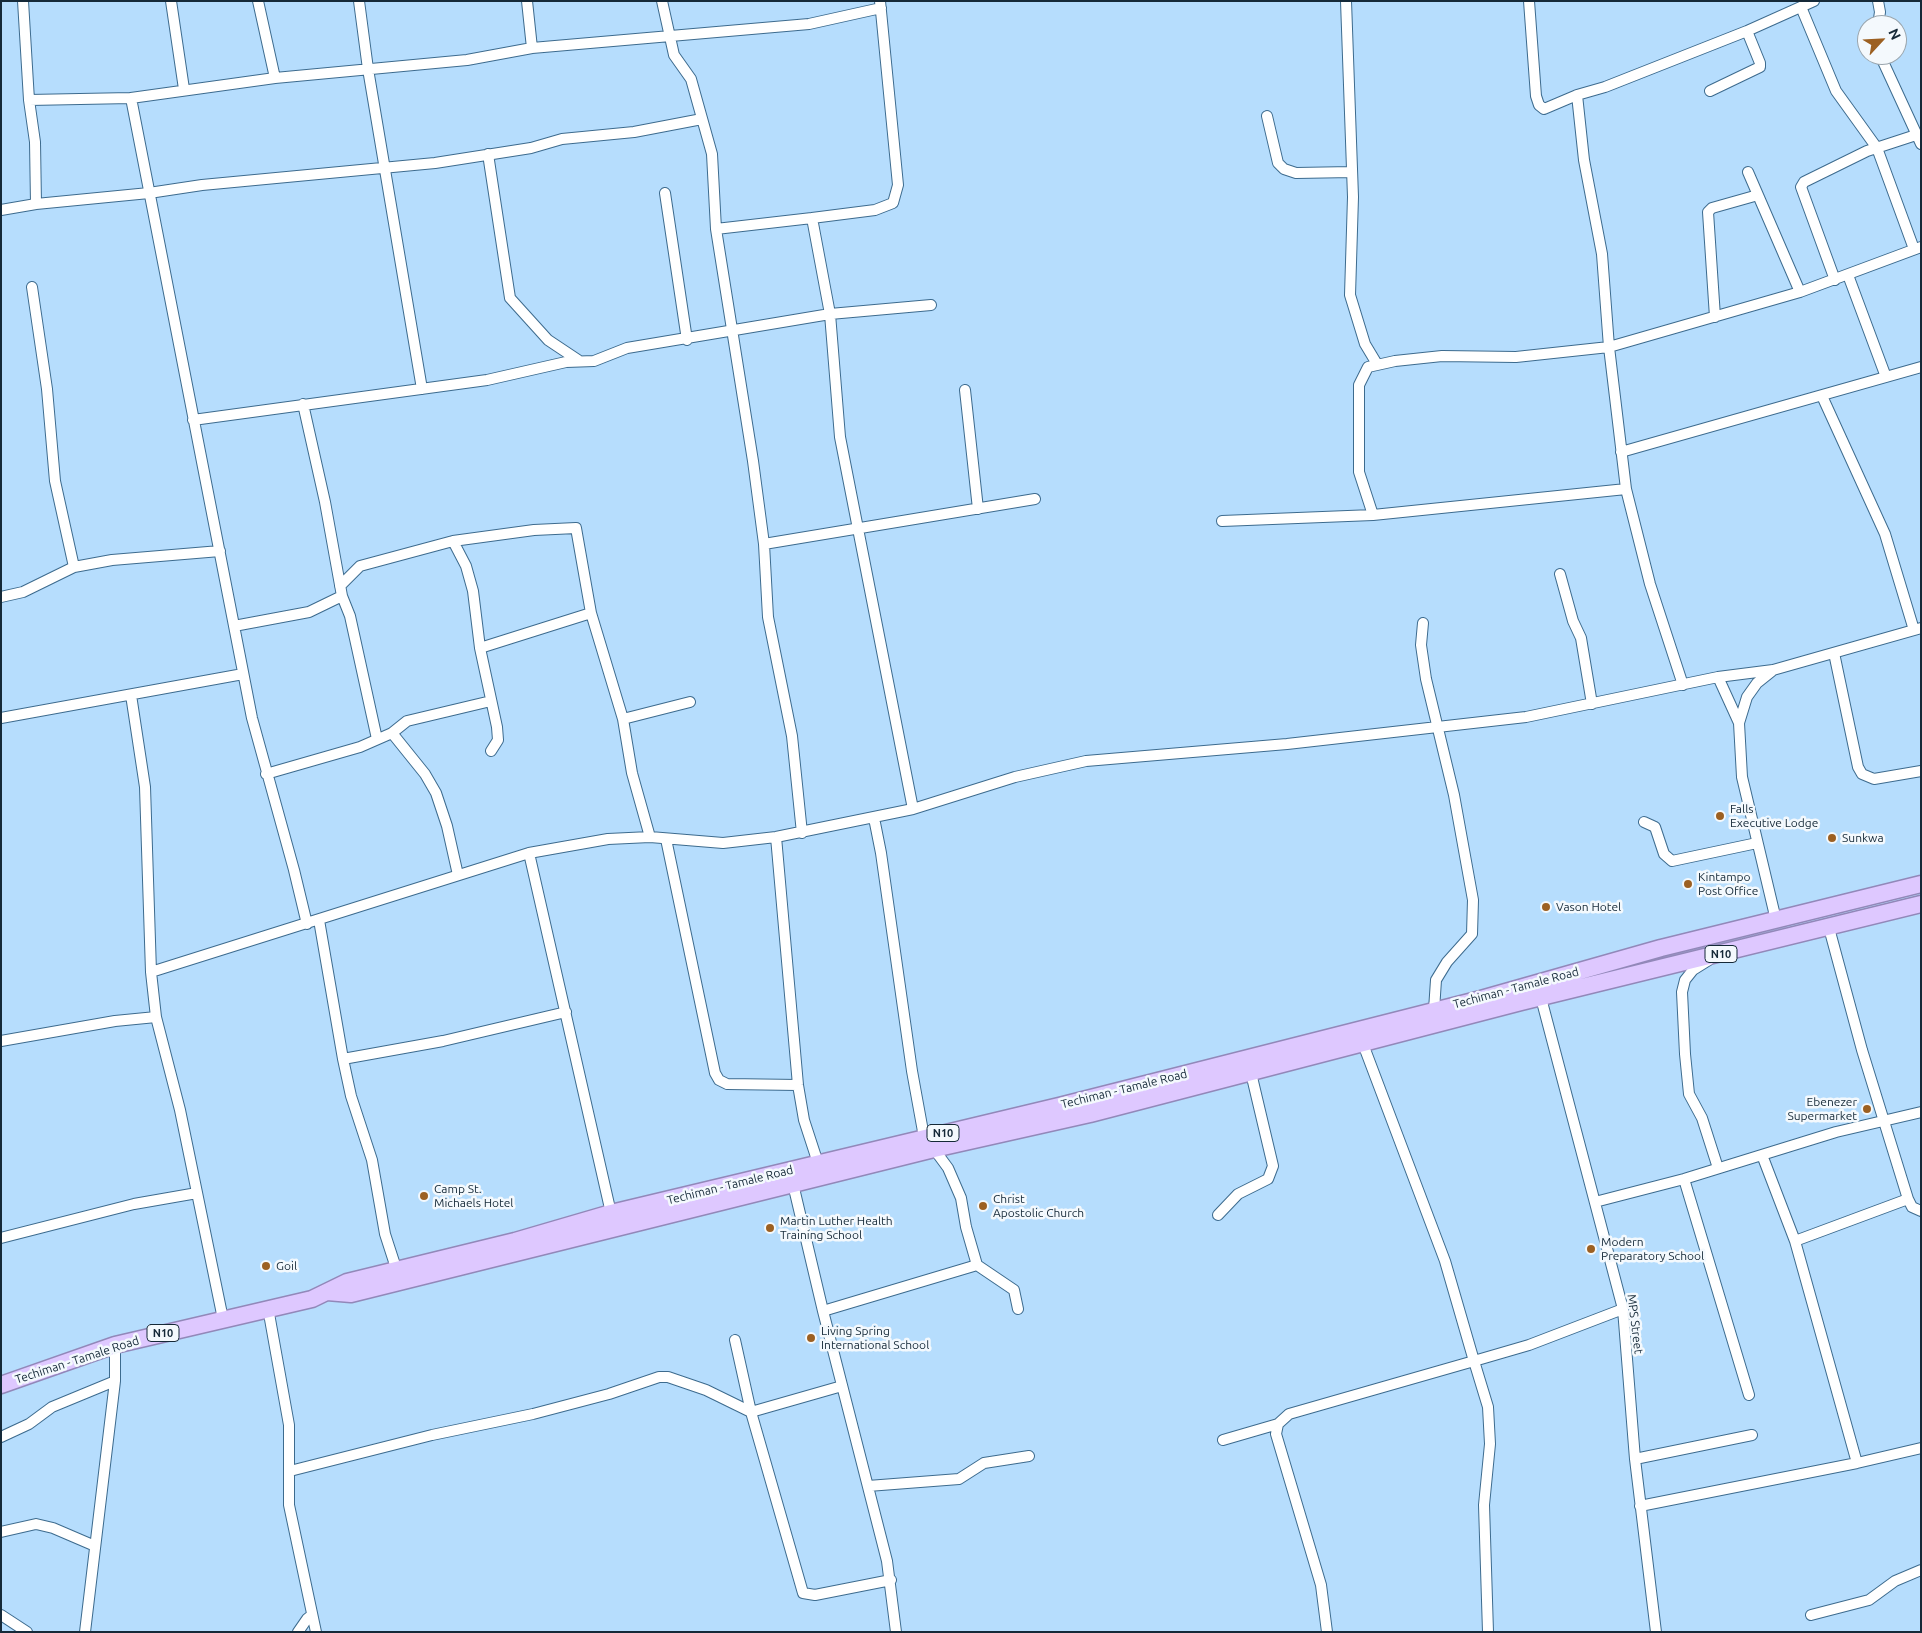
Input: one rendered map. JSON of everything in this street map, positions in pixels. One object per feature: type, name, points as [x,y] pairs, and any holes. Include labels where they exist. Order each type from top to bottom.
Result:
[{"type":"highway","name":"Techiman - Tamale Road","points":[[327,1292],[351,1294],[793,1184],[1059,1106],[1921,884]]},
{"type":"highway","name":"Techiman - Tamale Road","points":[[1,1385],[115,1345],[312,1298],[347,1282],[515,1242],[611,1213],[818,1164],[1090,1114],[1720,954],[1780,937],[1829,928],[1921,904]]},
{"type":"highway","points":[[1776,920],[1780,937]]},
{"type":"street","points":[[23,1],[29,100],[36,142],[36,204]]},
{"type":"street","points":[[171,1],[184,89]]},
{"type":"street","points":[[258,1],[275,78]]},
{"type":"street","points":[[359,1],[368,69],[422,388]]},
{"type":"street","points":[[527,1],[532,48]]},
{"type":"street","points":[[662,1],[668,35],[674,55],[691,79],[712,154],[716,230],[764,544],[768,617],[792,736],[802,833]]},
{"type":"street","points":[[1346,1],[1352,172],[1350,296],[1365,344],[1377,364]]},
{"type":"street","points":[[1529,1],[1536,96],[1539,105],[1544,109],[1747,31],[1814,1]]},
{"type":"street","points":[[1878,1],[1880,15]]},
{"type":"street","points":[[29,100],[131,98],[184,89],[275,78],[467,60],[532,48],[809,24],[881,5],[898,185],[893,203],[875,210],[716,230]]},
{"type":"street","points":[[1373,515],[1359,472],[1359,385],[1368,367],[1377,364],[1442,356],[1516,357],[1609,347],[1800,292],[1918,248],[1877,148],[1836,91],[1801,7]]},
{"type":"street","points":[[1710,91],[1760,68],[1760,62],[1747,31]]},
{"type":"street","points":[[1835,280],[1801,187],[1804,182],[1877,148],[1919,140],[1885,65]]},
{"type":"street","points":[[1577,95],[1584,160],[1602,254],[1609,347],[1626,489],[1650,584],[1683,685]]},
{"type":"street","points":[[131,98],[243,674],[266,774],[294,870],[307,924]]},
{"type":"street","points":[[1267,116],[1278,163],[1284,169],[1296,173],[1352,172]]},
{"type":"street","points":[[1,210],[36,204],[149,193],[202,185],[435,163],[531,148],[562,139],[634,132],[702,119]]},
{"type":"street","points":[[488,154],[510,298],[548,340],[578,360]]},
{"type":"street","points":[[1748,172],[1800,292]]},
{"type":"street","points":[[665,193],[687,340]]},
{"type":"street","points":[[1715,318],[1708,212],[1712,208],[1758,195]]},
{"type":"street","points":[[812,218],[830,314],[840,437],[913,809]]},
{"type":"street","points":[[1848,275],[1886,377]]},
{"type":"street","points":[[32,287],[47,389],[55,481],[74,567]]},
{"type":"street","points":[[193,420],[487,380],[578,360],[594,361],[627,348],[687,340],[830,314],[931,305]]},
{"type":"street","points":[[1621,452],[1921,367]]},
{"type":"street","points":[[965,390],[978,509]]},
{"type":"street","points":[[151,972],[529,853],[608,839],[650,837],[723,843],[776,837],[913,809],[1015,776],[1086,761],[1287,744],[1526,717],[1718,677],[1773,670],[1917,629],[1885,534],[1822,396]]},
{"type":"street","points":[[303,404],[325,502],[341,591],[350,616],[377,739]]},
{"type":"street","points":[[1222,520],[1373,515],[1626,489]]},
{"type":"street","points":[[764,544],[858,530],[1035,499]]},
{"type":"street","points":[[234,626],[309,612],[341,591],[360,566],[453,541],[534,530],[576,528],[591,613],[623,719],[632,773],[650,837]]},
{"type":"street","points":[[453,541],[466,566],[474,591],[480,648],[498,727],[498,740],[491,751]]},
{"type":"street","points":[[1,597],[23,592],[74,567],[112,560],[220,551]]},
{"type":"street","points":[[1560,574],[1573,621],[1581,638],[1592,704]]},
{"type":"street","points":[[480,648],[591,613]]},
{"type":"street","points":[[1423,623],[1421,646],[1425,671],[1440,728],[1462,840],[1472,909],[1472,934],[1447,962],[1436,980],[1434,1010]]},
{"type":"street","points":[[1834,653],[1858,768],[1862,774],[1874,779],[1921,771]]},
{"type":"street","points":[[1773,670],[1757,683],[1747,697],[1739,724],[1742,777],[1776,920]]},
{"type":"street","points":[[1,718],[243,674]]},
{"type":"street","points":[[1718,677],[1739,724]]},
{"type":"street","points":[[131,695],[145,787],[151,972],[156,1017],[180,1110],[223,1319]]},
{"type":"street","points":[[266,774],[360,747],[392,733],[407,721],[491,701]]},
{"type":"street","points":[[623,719],[690,702]]},
{"type":"street","points":[[392,733],[425,774],[436,794],[447,826],[458,875]]},
{"type":"street","points":[[874,818],[881,854],[912,1071],[929,1143],[948,1168],[961,1198],[966,1227],[978,1265],[1014,1290],[1018,1309]]},
{"type":"street","points":[[1644,822],[1656,827],[1664,854],[1672,861],[1757,843]]},
{"type":"street","points":[[776,837],[798,1085],[804,1120],[818,1164]]},
{"type":"street","points":[[666,839],[714,1074],[718,1080],[727,1084],[798,1085]]},
{"type":"street","points":[[529,853],[611,1213]]},
{"type":"street","points":[[319,920],[351,1096],[372,1160],[385,1234],[397,1271]]},
{"type":"street","points":[[1829,928],[1908,1199],[1912,1207],[1921,1211]]},
{"type":"street","points":[[1718,1168],[1702,1118],[1689,1094],[1686,1076],[1682,992],[1685,980],[1693,970],[1720,954]]},
{"type":"street","name":"MPS Street","points":[[1541,998],[1623,1309],[1635,1459],[1656,1632]]},
{"type":"street","points":[[343,1059],[443,1041],[566,1012]]},
{"type":"street","points":[[1,1041],[115,1021],[156,1017]]},
{"type":"street","points":[[1363,1044],[1445,1261],[1488,1407],[1490,1444],[1484,1506],[1488,1632]]},
{"type":"street","points":[[1218,1215],[1238,1194],[1268,1179],[1273,1166],[1251,1073]]},
{"type":"street","points":[[1595,1202],[1684,1179],[1836,1132],[1921,1112]]},
{"type":"street","points":[[1762,1155],[1795,1241],[1857,1463]]},
{"type":"street","points":[[1684,1179],[1749,1395]]},
{"type":"street","points":[[793,1184],[891,1580],[896,1632]]},
{"type":"street","points":[[1,1238],[134,1204],[197,1193]]},
{"type":"street","points":[[1795,1241],[1908,1199]]},
{"type":"street","points":[[823,1311],[978,1265]]},
{"type":"street","points":[[268,1308],[289,1426],[289,1505],[316,1632]]},
{"type":"street","points":[[1223,1440],[1278,1424],[1289,1414],[1529,1345],[1623,1309]]},
{"type":"street","points":[[735,1340],[751,1412],[803,1593],[815,1595],[891,1580]]},
{"type":"street","points":[[85,1632],[116,1381],[115,1345]]},
{"type":"street","points":[[290,1471],[432,1435],[532,1414],[609,1394],[659,1377],[668,1377],[706,1390],[751,1412],[842,1386]]},
{"type":"street","points":[[1,1437],[29,1424],[52,1407],[116,1381]]},
{"type":"street","points":[[1278,1424],[1276,1434],[1321,1585],[1327,1632]]},
{"type":"street","points":[[1635,1459],[1752,1436]]},
{"type":"street","points":[[1640,1506],[1857,1463],[1921,1448]]},
{"type":"street","points":[[868,1486],[959,1479],[984,1463],[1028,1456]]},
{"type":"street","points":[[1,1532],[36,1524],[53,1528],[95,1546]]},
{"type":"street","points":[[1811,1615],[1869,1600],[1895,1581],[1921,1570]]},
{"type":"street","points":[[1,1615],[27,1632]]},
{"type":"street","points":[[298,1632],[312,1615]]},
{"type":"place","name":"Falls Executive Lodge","points":[[1720,816]]},
{"type":"place","name":"Sunkwa","points":[[1832,838]]},
{"type":"place","name":"Kintampo Post Office","points":[[1688,884]]},
{"type":"place","name":"Vason Hotel","points":[[1546,907]]},
{"type":"place","name":"Ebenezer Supermarket","points":[[1867,1109]]},
{"type":"place","name":"Camp St. Michaels Hotel","points":[[424,1196]]},
{"type":"place","name":"Christ Apostolic Church","points":[[983,1206]]},
{"type":"place","name":"Martin Luther Health Training School","points":[[770,1228]]},
{"type":"place","name":"Modern Preparatory School","points":[[1591,1249]]},
{"type":"place","name":"Goil","points":[[266,1266]]},
{"type":"place","name":"Living Spring International School","points":[[811,1338]]}]
